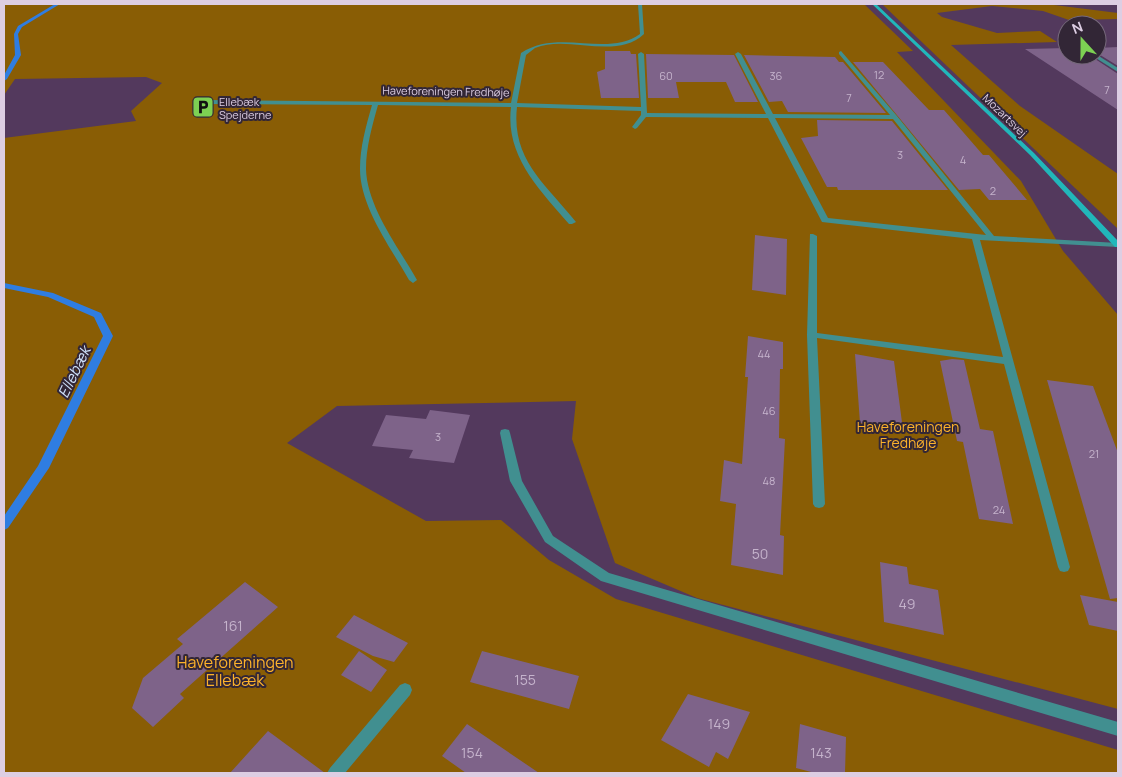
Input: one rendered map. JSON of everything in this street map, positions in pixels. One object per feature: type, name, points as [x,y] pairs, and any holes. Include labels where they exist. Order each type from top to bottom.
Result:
[{"type":"street","name":"Haveforeningen Fredhøje","points":[[572,222],[530,173],[516,145],[512,125],[523,54],[535,46],[550,44],[618,44],[635,41],[642,34],[640,4]]},
{"type":"street","name":"Mozartsvej","points":[[874,4],[1032,154],[1118,245]]},
{"type":"street","points":[[635,127],[644,112],[641,54]]},
{"type":"street","points":[[738,54],[825,220],[975,237],[1118,245]]},
{"type":"street","points":[[841,54],[895,117],[992,238]]},
{"type":"street","points":[[1107,63],[1118,70]]},
{"type":"street","name":"Haveforeningen Fredhøje","points":[[206,102],[516,105],[772,117],[895,117]]},
{"type":"street","name":"Haveforeningen Fredhøje","points":[[376,103],[365,139],[363,173],[371,204],[413,280]]},
{"type":"street","points":[[813,236],[812,335],[820,504]]},
{"type":"street","points":[[975,237],[1064,567]]},
{"type":"street","points":[[812,335],[1008,361]]},
{"type":"street","points":[[505,433],[516,482],[549,539],[605,577],[1118,729]]},
{"type":"street","points":[[335,773],[405,690]]},
{"type":"green space","name":"Haveforeningen Ellebæk","points":[[4,4],[864,4],[913,51],[897,52],[1021,181],[1063,251],[1118,315],[1118,709],[697,598],[615,563],[572,439],[576,401],[337,406],[287,443],[426,521],[501,520],[549,560],[616,599],[1118,750],[1118,773],[4,773],[4,138],[136,121],[131,111],[162,83],[146,77],[15,79],[4,95]]},
{"type":"green space","points":[[882,4],[1046,4],[1118,13],[1118,19],[1107,19],[1107,15],[1057,16],[1043,11],[992,6],[937,13],[942,17],[997,33],[1040,31],[1057,42],[951,45],[1020,106],[1118,174],[1118,229]]},
{"type":"building","points":[[1118,47],[1118,66],[1107,59],[1107,48]]},
{"type":"building","points":[[1057,48],[1057,65],[1104,65],[1118,74],[1118,110],[1025,49]]},
{"type":"building","points":[[605,51],[630,51],[631,54],[636,54],[639,98],[601,98],[597,72],[605,69]]},
{"type":"building","points":[[646,54],[734,55],[758,102],[735,102],[726,82],[676,82],[679,98],[648,98]]},
{"type":"building","points":[[744,55],[835,57],[839,62],[843,62],[886,113],[788,112],[782,101],[769,102]]},
{"type":"building","points":[[853,62],[883,62],[929,110],[944,110],[983,155],[989,155],[1027,200],[989,200],[980,189],[959,190]]},
{"type":"building","points":[[817,120],[892,121],[948,190],[838,190],[837,187],[827,187],[801,138],[818,136]]},
{"type":"building","points":[[755,235],[787,239],[786,295],[752,290]]},
{"type":"building","points":[[748,336],[783,342],[783,369],[780,369],[779,438],[785,439],[780,535],[784,536],[783,575],[731,565],[736,504],[720,501],[724,460],[742,464],[748,377],[745,377]]},
{"type":"building","points":[[855,354],[894,361],[903,430],[860,423]]},
{"type":"building","points":[[964,360],[980,429],[993,431],[1013,524],[979,519],[963,442],[957,441],[940,361]]},
{"type":"building","points":[[1047,380],[1093,386],[1118,453],[1118,598],[1110,599]]},
{"type":"building","points":[[430,410],[470,415],[454,463],[409,458],[413,450],[372,446],[386,415],[426,419]]},
{"type":"building","points":[[880,562],[907,567],[909,584],[938,590],[944,635],[884,622]]},
{"type":"building","points":[[245,582],[278,607],[180,694],[184,698],[153,727],[132,708],[143,678],[183,644],[177,639]]},
{"type":"building","points":[[1080,595],[1118,602],[1118,631],[1089,625]]},
{"type":"building","points":[[354,615],[408,643],[394,662],[373,656],[336,637]]},
{"type":"building","points":[[359,651],[387,670],[371,692],[341,675]]},
{"type":"building","points":[[482,651],[579,676],[569,709],[470,682]]},
{"type":"building","points":[[688,694],[750,712],[728,759],[716,752],[709,767],[661,740]]},
{"type":"building","points":[[467,724],[539,773],[466,773],[442,756]]},
{"type":"building","points":[[800,724],[846,737],[845,773],[815,773],[796,768]]},
{"type":"building","points":[[268,731],[325,773],[230,773]]},
{"type":"waterway","name":"Ellebæk","points":[[4,79],[18,55],[16,34],[20,26],[58,4]]},
{"type":"waterway","name":"Ellebæk","points":[[4,286],[50,295],[98,315],[108,336],[43,468],[4,525]]},
{"type":"place","name":"Ellebæk Spejderne","points":[[203,107]]}]
